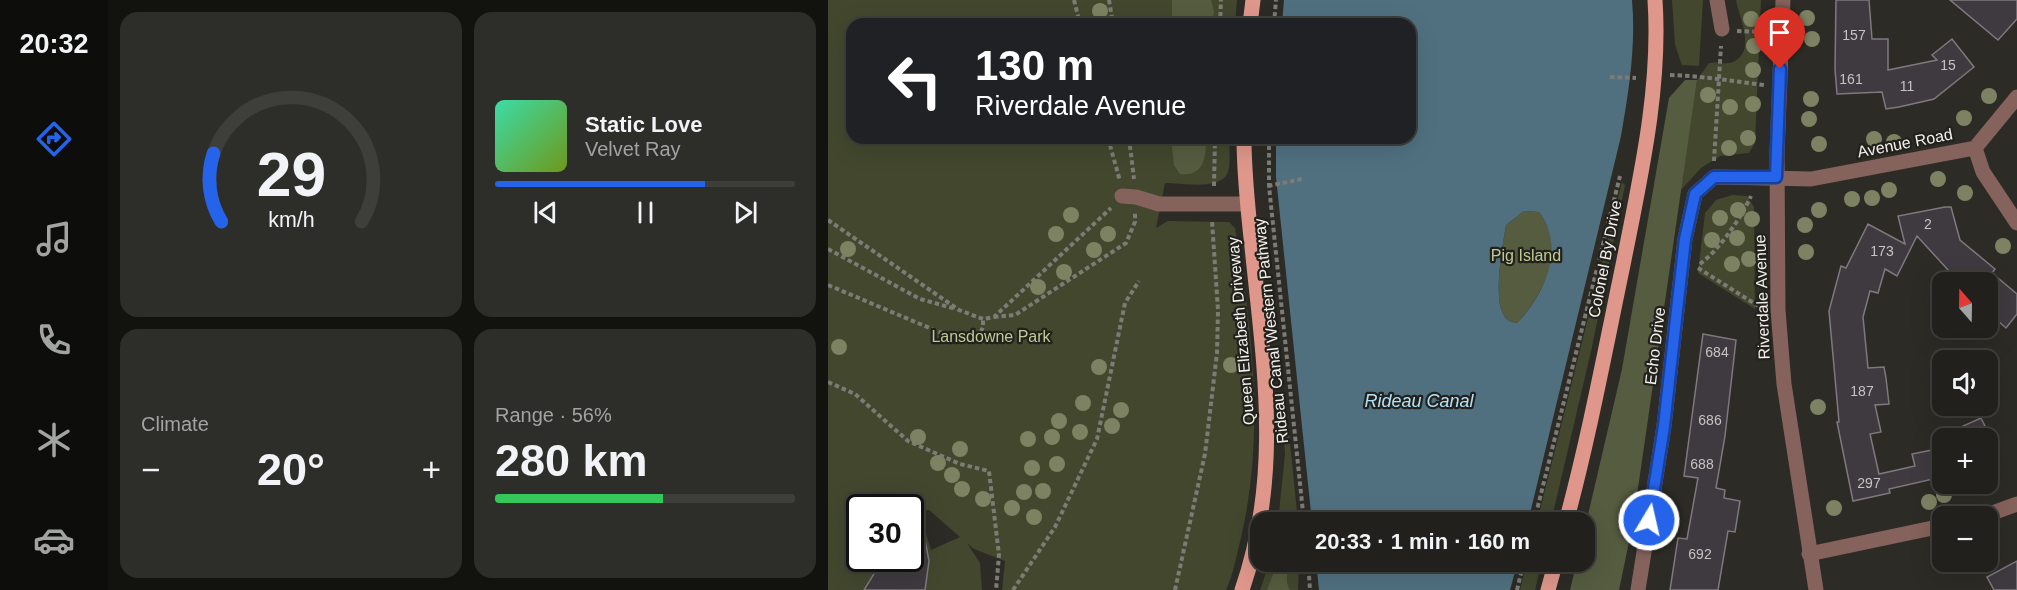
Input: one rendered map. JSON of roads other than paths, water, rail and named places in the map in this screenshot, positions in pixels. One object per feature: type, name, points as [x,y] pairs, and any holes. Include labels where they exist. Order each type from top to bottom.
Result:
[{"type":"main road","points":[[1251,18],[1253,0]]},
{"type":"main road","name":"Colonel By Drive","points":[[1569,512],[1586,450],[1645,153],[1653,75],[1655,0]]},
{"type":"main road","name":"Queen Elizabeth Driveway","points":[[1242,590],[1256,542],[1266,479],[1268,446],[1267,388],[1247,204],[1244,144]]},
{"type":"main road","points":[[1548,590],[1553,572]]},
{"type":"street","points":[[1717,0],[1722,30]]},
{"type":"street","name":"Riverdale Avenue","points":[[1784,0],[1776,177],[1778,310],[1784,384],[1816,590]]},
{"type":"street","name":"Avenue Road","points":[[1776,177],[1811,179],[1975,148],[2017,97]]},
{"type":"street","points":[[1975,148],[1983,172],[2017,223]]},
{"type":"street","name":"Echo Drive","points":[[1638,590],[1689,266],[1695,194],[1714,177],[1776,177]]},
{"type":"street","points":[[1129,196],[1158,204],[1247,204]]},
{"type":"street","points":[[1998,511],[2017,504]]},
{"type":"street","points":[[1809,554],[1932,528]]},
{"type":"water","name":"Rideau Canal","points":[[1284,0],[1632,0],[1632,51],[1621,136],[1530,512],[1311,512],[1276,177],[1276,144],[1416,144],[1416,18],[1282,18]],"holes":[[[1524,211],[1539,212],[1547,226],[1551,240],[1549,270],[1543,284],[1536,298],[1517,323],[1511,322],[1503,313],[1499,290],[1506,225]]]},
{"type":"water","points":[[1317,572],[1515,572],[1510,590],[1319,590]]},
{"type":"park label","name":"Pig Island","points":[[1526,255]]},
{"type":"park label","name":"Lansdowne Park","points":[[991,336]]}]
